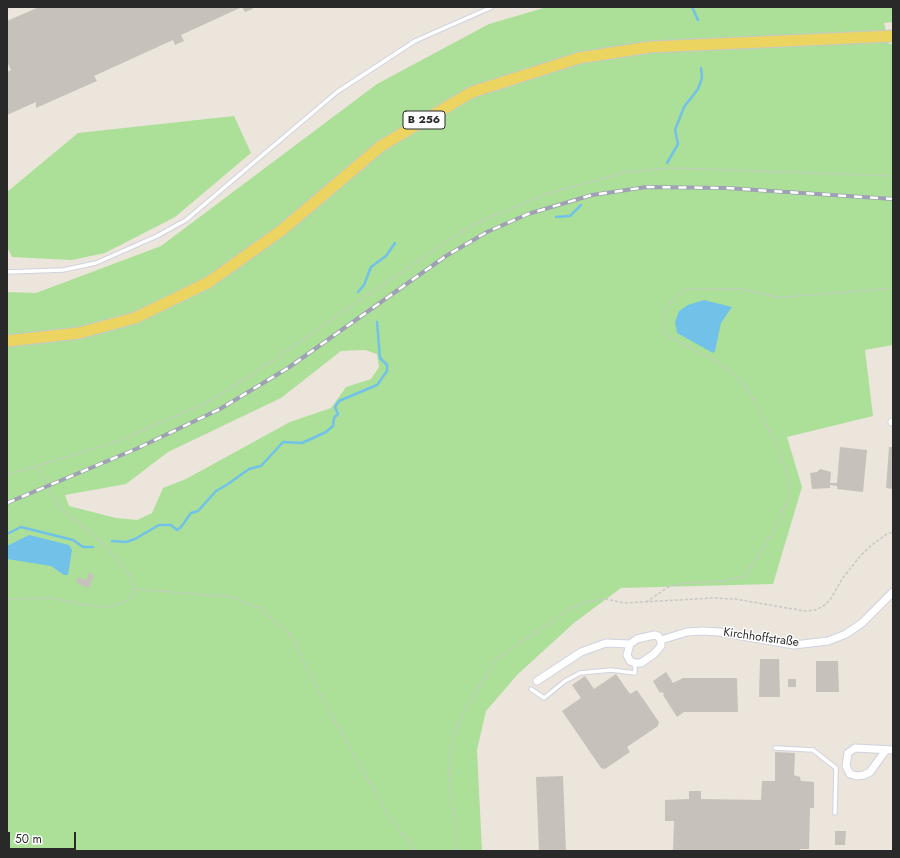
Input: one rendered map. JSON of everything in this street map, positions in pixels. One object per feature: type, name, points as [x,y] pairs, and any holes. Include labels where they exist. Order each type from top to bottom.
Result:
[{"type":"main road","name":"B 256","points":[[7,341],[79,333],[135,318],[209,282],[282,230],[381,146],[472,92],[579,58],[650,47],[893,36]]},
{"type":"street","name":"Kirchhoffstraße","points":[[537,680],[581,652],[606,643],[630,644],[637,639],[654,635],[658,636],[661,640],[687,632],[703,631],[718,632],[794,645],[828,641],[846,634],[862,623],[893,592]]},
{"type":"street","points":[[630,644],[627,655],[630,661],[635,663],[644,662],[652,657],[661,646],[661,640]]},
{"type":"street","points":[[855,748],[889,750],[870,772],[864,775],[857,776],[850,774],[846,766],[848,753],[855,748]]},
{"type":"lane","points":[[7,272],[63,270],[96,263],[157,236],[191,216],[337,92],[415,42],[492,7]]},
{"type":"lane","points":[[531,689],[544,698],[565,681],[580,673],[611,670],[635,673],[635,663]]},
{"type":"lane","points":[[775,748],[813,750],[836,768],[846,766]]},
{"type":"lane","points":[[835,814],[836,768]]},
{"type":"path","points":[[7,475],[113,443],[206,403],[247,378],[444,242],[477,223],[546,194],[627,172],[671,168],[893,176]]},
{"type":"path","points":[[646,602],[674,585],[735,580],[746,576],[779,522],[789,495],[786,469],[778,447],[757,405],[747,389],[738,378],[721,364],[668,336],[664,331],[665,311],[672,302],[683,290],[692,289],[742,289],[776,297],[787,297],[893,288]]},
{"type":"path","points":[[7,599],[52,598],[86,605],[109,607],[131,599],[135,589],[129,575],[106,546],[59,507],[37,466]]},
{"type":"path","points":[[135,589],[234,597],[247,604],[259,607],[291,635],[322,698],[387,813],[416,851]]},
{"type":"green space","points":[[547,7],[893,7],[893,22],[884,23],[889,44],[893,44],[893,345],[865,350],[873,416],[787,437],[802,487],[773,584],[621,588],[574,623],[518,674],[486,711],[477,750],[482,851],[7,851],[7,292],[36,293],[161,246],[377,84],[489,24]],"holes":[[[365,350],[377,354],[379,367],[371,379],[346,387],[331,408],[290,422],[186,479],[163,488],[152,513],[137,520],[116,518],[69,506],[65,495],[126,484],[168,452],[281,398],[341,351]]]},
{"type":"green space","points":[[234,116],[251,153],[175,217],[105,253],[72,260],[12,257],[7,247],[7,192],[78,133]]},
{"type":"water","points":[[704,300],[732,307],[721,323],[715,351],[713,353],[677,333],[675,322],[679,311],[688,305]]},
{"type":"water","points":[[29,535],[69,545],[72,550],[68,575],[64,575],[51,566],[7,559],[7,546]]},
{"type":"building","points":[[39,7],[242,7],[181,35],[184,41],[175,45],[173,40],[94,76],[97,81],[36,108],[36,102],[7,115],[7,72],[11,70],[7,62],[7,21]]},
{"type":"building","points":[[242,7],[252,7],[253,9],[245,12]]},
{"type":"building","points":[[840,447],[867,450],[863,492],[837,489],[837,486],[830,485],[830,488],[812,489],[810,473],[817,472],[820,469],[831,472],[830,483],[837,483]]},
{"type":"building","points":[[889,447],[893,447],[893,489],[886,488]]},
{"type":"building","points":[[89,573],[94,575],[89,588],[76,583],[78,577],[86,580]]},
{"type":"building","points":[[760,659],[779,659],[780,697],[759,697]]},
{"type":"building","points":[[816,661],[838,661],[839,692],[816,692]]},
{"type":"building","points":[[666,672],[673,683],[683,678],[737,678],[738,712],[684,712],[677,717],[663,695],[664,694],[662,692],[660,693],[653,681]]},
{"type":"building","points":[[616,674],[630,694],[637,690],[659,722],[658,726],[627,747],[630,752],[605,769],[601,768],[562,711],[581,698],[572,685],[585,676],[594,689]]},
{"type":"building","points":[[788,679],[796,679],[796,687],[788,687]]},
{"type":"building","points":[[775,752],[795,753],[794,775],[800,777],[801,781],[814,782],[814,808],[810,808],[809,849],[800,849],[800,851],[673,851],[674,821],[665,821],[665,800],[689,799],[689,791],[701,791],[701,799],[761,800],[762,781],[775,781]]},
{"type":"building","points":[[563,776],[566,851],[539,851],[536,777]]},
{"type":"building","points":[[835,831],[846,831],[845,845],[835,845]]},
{"type":"waterway","points":[[692,7],[698,20]]},
{"type":"waterway","points":[[667,163],[678,144],[675,130],[684,107],[698,89],[702,78],[701,68]]},
{"type":"waterway","points":[[556,217],[570,216],[581,205]]},
{"type":"waterway","points":[[358,292],[364,285],[371,267],[386,256],[395,243]]},
{"type":"waterway","points":[[112,541],[126,542],[135,539],[159,525],[171,525],[177,530],[191,513],[198,511],[216,491],[249,469],[261,466],[283,442],[302,443],[326,432],[333,426],[334,418],[338,414],[335,407],[339,401],[377,385],[387,371],[387,365],[380,358],[377,322]]},
{"type":"waterway","points":[[7,534],[21,527],[73,540],[83,547],[93,547]]},
{"type":"railway","points":[[7,503],[136,449],[220,409],[288,368],[446,256],[487,232],[528,214],[592,195],[647,187],[726,188],[893,199]]}]
